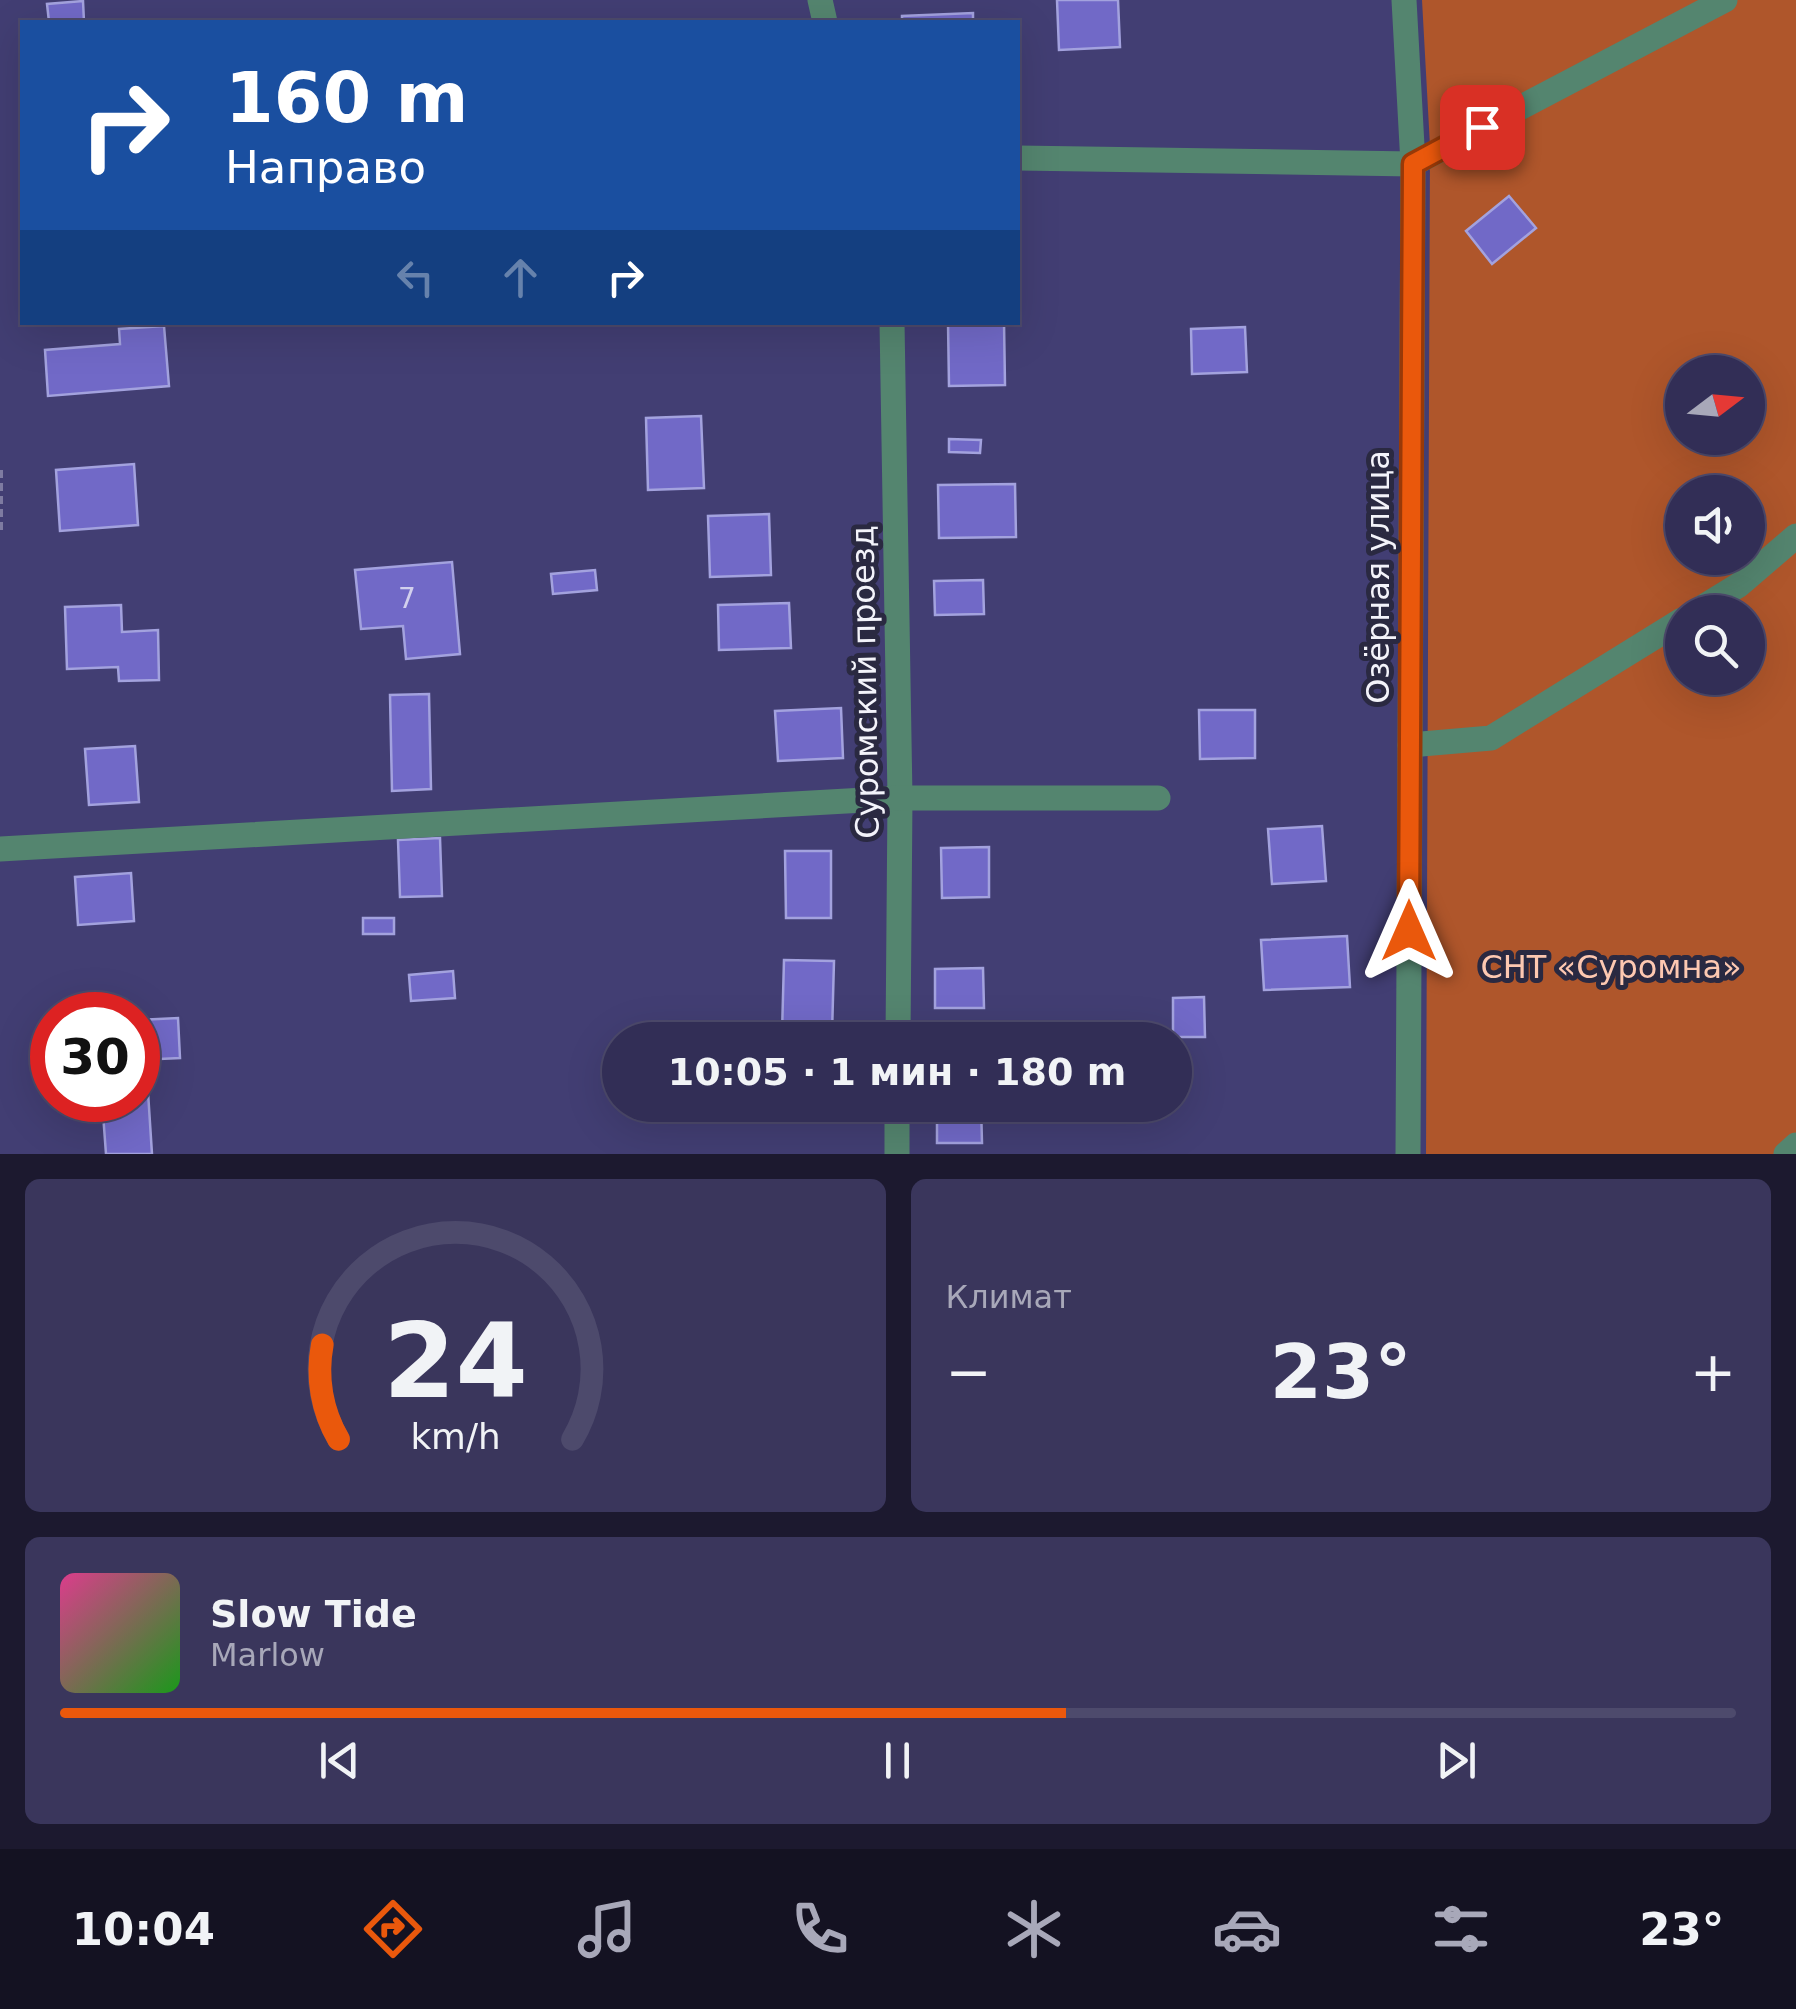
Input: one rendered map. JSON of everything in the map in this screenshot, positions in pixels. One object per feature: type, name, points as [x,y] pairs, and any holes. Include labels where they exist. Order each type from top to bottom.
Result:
[{"type":"street","name":"Озёрная улица","points":[[1404,0],[1413,164],[1408,1154]]},
{"type":"street","points":[[1020,158],[1413,164],[1724,0]]},
{"type":"street","name":"Суромский проезд","points":[[892,325],[900,798],[898,1022]]},
{"type":"street","points":[[1722,595],[1796,536]]},
{"type":"street","points":[[1410,745],[1490,738],[1665,630]]},
{"type":"street","points":[[0,849],[900,798],[1158,798]]},
{"type":"street","points":[[897,1122],[897,1154]]},
{"type":"street","points":[[1786,1154],[1796,1145]]},
{"type":"path","points":[[0,470],[0,530]]},
{"type":"green space","name":"СНТ «Суромна»","points":[[1422,0],[1796,0],[1796,1154],[1426,1154],[1430,146]]},
{"type":"building","points":[[1057,0],[1118,0],[1120,47],[1059,50]]},
{"type":"building","points":[[83,1],[84,20],[49,20],[47,4]]},
{"type":"building","points":[[973,13],[973,20],[902,20],[902,16]]},
{"type":"building","points":[[1509,196],[1536,228],[1492,264],[1466,231]]},
{"type":"building","points":[[948,325],[1004,325],[1005,385],[949,386]]},
{"type":"building","points":[[164,326],[169,386],[48,396],[45,350],[120,344],[119,329]]},
{"type":"building","points":[[1245,327],[1247,372],[1192,374],[1191,329]]},
{"type":"building","points":[[701,416],[704,488],[648,490],[646,418]]},
{"type":"building","points":[[949,439],[981,440],[980,453],[949,452]]},
{"type":"building","points":[[134,464],[138,525],[60,531],[56,470]]},
{"type":"building","points":[[1015,484],[1016,537],[939,538],[938,485]]},
{"type":"building","points":[[769,514],[771,575],[710,577],[708,516]]},
{"type":"building","points":[[452,562],[460,654],[406,659],[403,626],[361,629],[355,570]]},
{"type":"building","points":[[595,570],[597,590],[553,594],[551,574]]},
{"type":"building","points":[[983,580],[984,614],[935,615],[934,581]]},
{"type":"building","points":[[789,603],[791,648],[719,650],[718,605]]},
{"type":"building","points":[[121,605],[122,632],[158,630],[159,680],[119,681],[118,667],[67,669],[65,607]]},
{"type":"building","points":[[429,694],[431,789],[392,791],[390,695]]},
{"type":"building","points":[[841,708],[843,758],[778,761],[775,711]]},
{"type":"building","points":[[1199,710],[1255,710],[1255,758],[1200,759]]},
{"type":"building","points":[[135,746],[139,802],[89,805],[85,749]]},
{"type":"building","points":[[1322,826],[1326,881],[1272,884],[1268,829]]},
{"type":"building","points":[[440,838],[442,896],[400,897],[398,840]]},
{"type":"building","points":[[989,847],[989,897],[942,898],[941,848]]},
{"type":"building","points":[[785,851],[831,851],[831,918],[786,918]]},
{"type":"building","points":[[131,873],[134,921],[78,925],[75,877]]},
{"type":"building","points":[[363,918],[394,918],[394,934],[363,934]]},
{"type":"building","points":[[1347,936],[1350,987],[1264,990],[1261,940]]},
{"type":"building","points":[[784,960],[834,961],[832,1022],[782,1022]]},
{"type":"building","points":[[983,968],[984,1008],[935,1008],[935,969]]},
{"type":"building","points":[[453,971],[455,998],[411,1001],[409,975]]},
{"type":"building","points":[[1204,997],[1205,1037],[1192,1037],[1192,1022],[1173,1022],[1173,998]]},
{"type":"building","points":[[178,1018],[180,1058],[160,1059],[160,1019]]},
{"type":"building","points":[[104,1122],[150,1122],[152,1154],[106,1154]]},
{"type":"building","points":[[937,1122],[981,1122],[982,1143],[937,1143]]},
{"type":"route","points":[[1409,931],[1413,164],[1482,127]]}]
